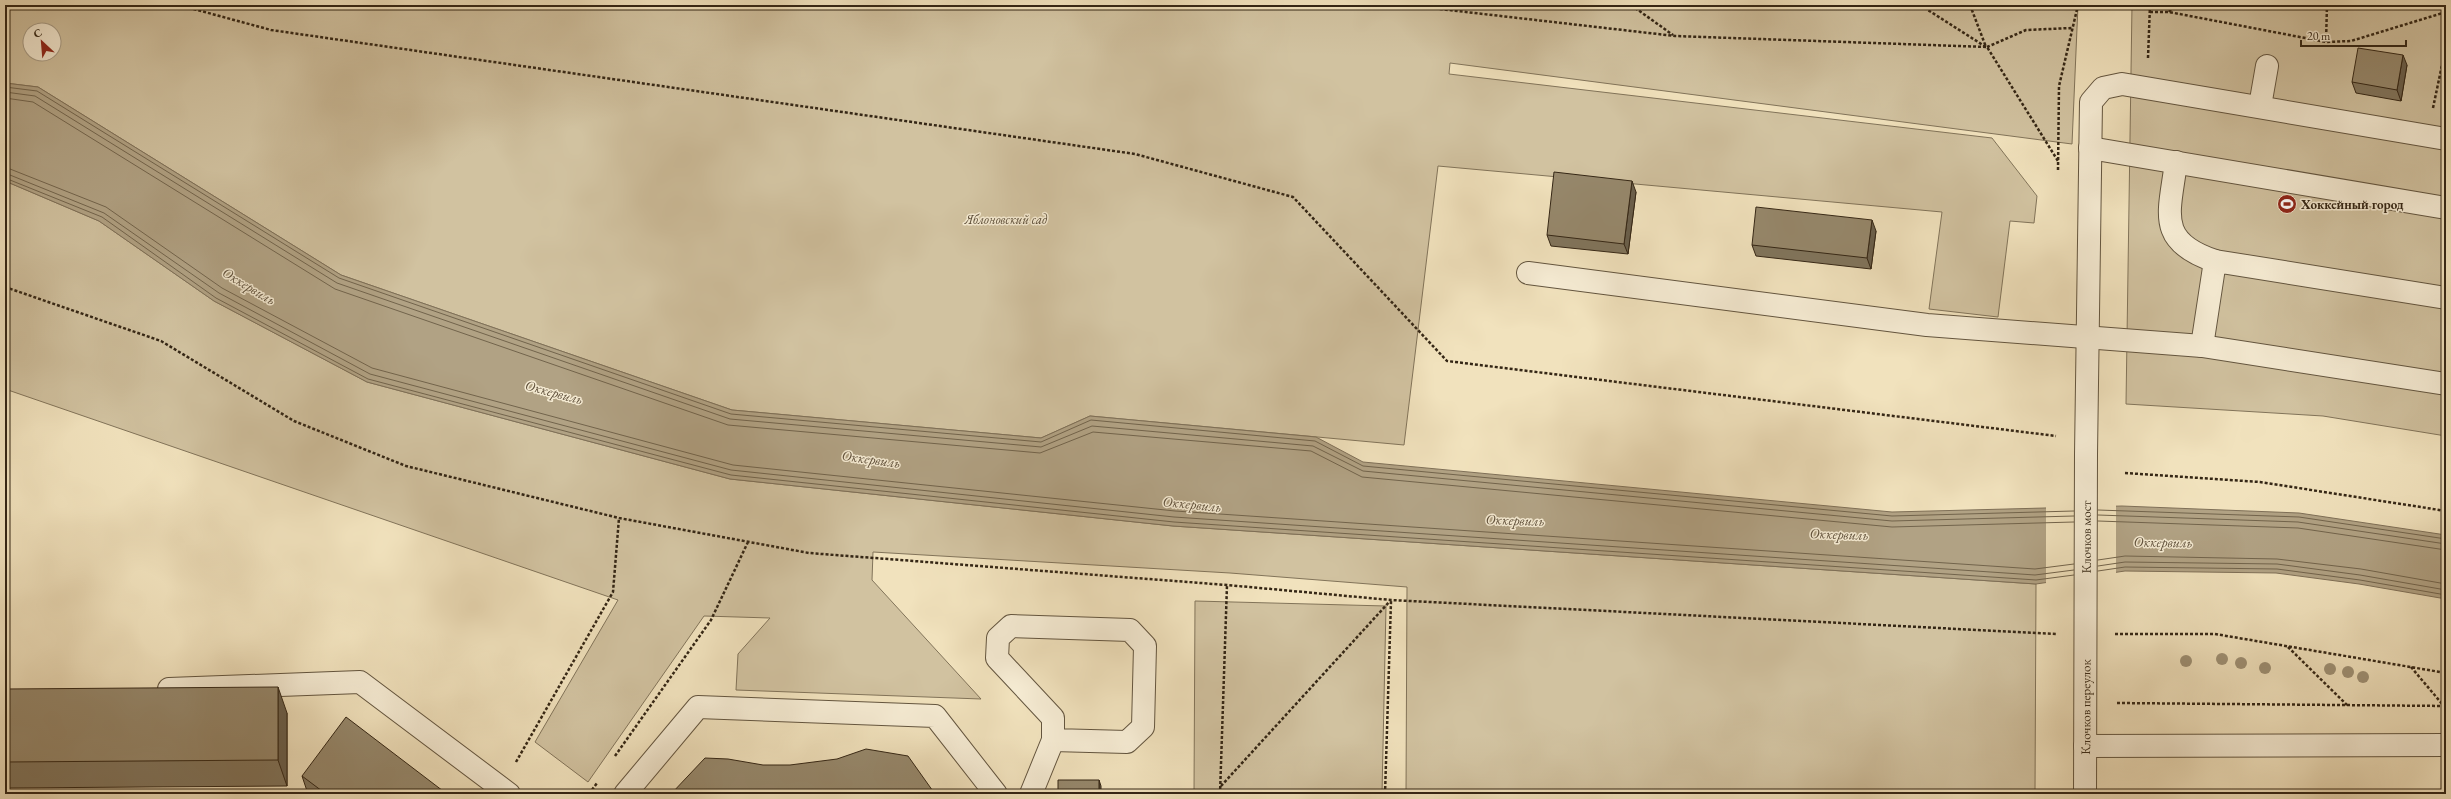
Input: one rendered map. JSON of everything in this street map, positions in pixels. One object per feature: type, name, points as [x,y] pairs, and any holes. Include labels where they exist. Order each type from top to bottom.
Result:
[{"type":"street","points":[[2260,106],[2267,66]]},
{"type":"street","points":[[2088,337],[2091,102],[2103,88],[2122,84],[2260,106],[2437,137]]},
{"type":"street","points":[[2090,148],[2446,208]]},
{"type":"street","points":[[2176,162],[2168,222],[2178,240],[2199,256],[2215,261],[2446,298]]},
{"type":"street","points":[[2202,346],[2215,261]]},
{"type":"street","points":[[1528,273],[1927,325],[2202,346],[2446,384]]},
{"type":"street","name":"Клочков мост","points":[[2085,627],[2088,337]]},
{"type":"street","points":[[1031,794],[1053,740],[1053,718],[997,658],[998,638],[1011,626],[1130,630],[1145,646],[1143,727],[1127,742],[1053,740]]},
{"type":"street","name":"Клочков переулок","points":[[2085,627],[2085,794]]},
{"type":"street","points":[[146,690],[360,682],[505,791]]},
{"type":"street","points":[[625,794],[698,707],[935,716],[996,794]]},
{"type":"street","points":[[2085,746],[2446,745]]},
{"type":"path","points":[[179,5],[271,30],[1135,154],[1294,197],[1447,361],[2051,436]]},
{"type":"path","points":[[1405,5],[1674,36],[1987,47],[2026,30],[2072,28]]},
{"type":"path","points":[[1631,5],[1674,36]]},
{"type":"path","points":[[1920,5],[1987,47]]},
{"type":"path","points":[[1970,5],[1987,47],[2058,161]]},
{"type":"path","points":[[2059,86],[2078,5]]},
{"type":"path","points":[[2147,88],[2150,5]]},
{"type":"path","points":[[2169,12],[2174,5]]},
{"type":"path","points":[[2326,42],[2327,5]]},
{"type":"path","points":[[2150,12],[2169,12],[2326,42],[2351,41],[2446,12]]},
{"type":"path","points":[[2437,137],[2442,66],[2446,59]]},
{"type":"path","points":[[5,287],[161,341],[294,421],[406,466],[619,518],[809,553],[1227,585],[1391,600],[2085,627],[2215,634],[2446,673]]},
{"type":"path","points":[[2125,473],[2260,482],[2446,511]]},
{"type":"path","points":[[505,791],[613,592],[619,518]]},
{"type":"path","points":[[611,762],[711,620],[748,542]]},
{"type":"path","points":[[1220,794],[1227,585]]},
{"type":"path","points":[[1221,786],[1391,600]]},
{"type":"path","points":[[1385,794],[1391,600]]},
{"type":"path","points":[[2287,646],[2347,705]]},
{"type":"path","points":[[2411,667],[2445,706]]},
{"type":"path","points":[[2117,702],[2445,706]]},
{"type":"path","points":[[589,794],[598,781]]},
{"type":"green space","name":"Яблоновский сад","points":[[5,5],[2078,5],[2072,144],[1450,63],[1449,74],[1992,138],[2037,196],[2034,223],[2010,221],[1998,317],[1929,309],[1942,212],[1438,166],[1404,445],[1090,416],[1041,438],[732,410],[341,275],[38,87],[5,83]]},
{"type":"green space","name":"Хоккейный город","points":[[2132,5],[2446,5],[2446,436],[2323,416],[2126,404]]},
{"type":"green space","points":[[5,181],[99,221],[214,301],[367,382],[730,479],[1173,526],[2036,584],[2035,794],[1406,794],[1407,587],[1230,573],[873,552],[872,580],[981,699],[736,690],[738,654],[770,618],[704,616],[588,782],[535,742],[618,600],[5,389]]},
{"type":"green space","points":[[1195,601],[1386,606],[1382,794],[1194,794]]},
{"type":"water","name":"Оккервиль","points":[[5,83],[38,87],[341,275],[732,410],[1041,438],[1090,416],[1316,437],[1363,462],[1892,512],[2122,506],[2299,513],[2446,535],[2446,599],[2359,584],[2276,573],[2125,571],[2036,584],[1173,526],[730,479],[367,382],[214,301],[99,221],[5,181]]},
{"type":"pier","points":[[2116,504],[2116,575],[2046,585],[2046,506]]},
{"type":"building","points":[[2358,48],[2403,55],[2397,90],[2352,82]]},
{"type":"building","points":[[1554,172],[1632,181],[1624,244],[1547,235]]},
{"type":"building","points":[[1756,207],[1872,220],[1867,258],[1752,245]]},
{"type":"building","points":[[278,687],[278,760],[5,762],[5,689]]},
{"type":"building","points":[[346,717],[447,794],[326,794],[302,776]]},
{"type":"building","points":[[866,749],[908,756],[935,794],[671,794],[705,758],[728,759],[763,765],[790,765],[837,759]]},
{"type":"building","points":[[1058,780],[1099,780],[1099,794],[1058,794]]},
{"type":"place","name":"Хоккейный город","points":[[2287,204]]}]
